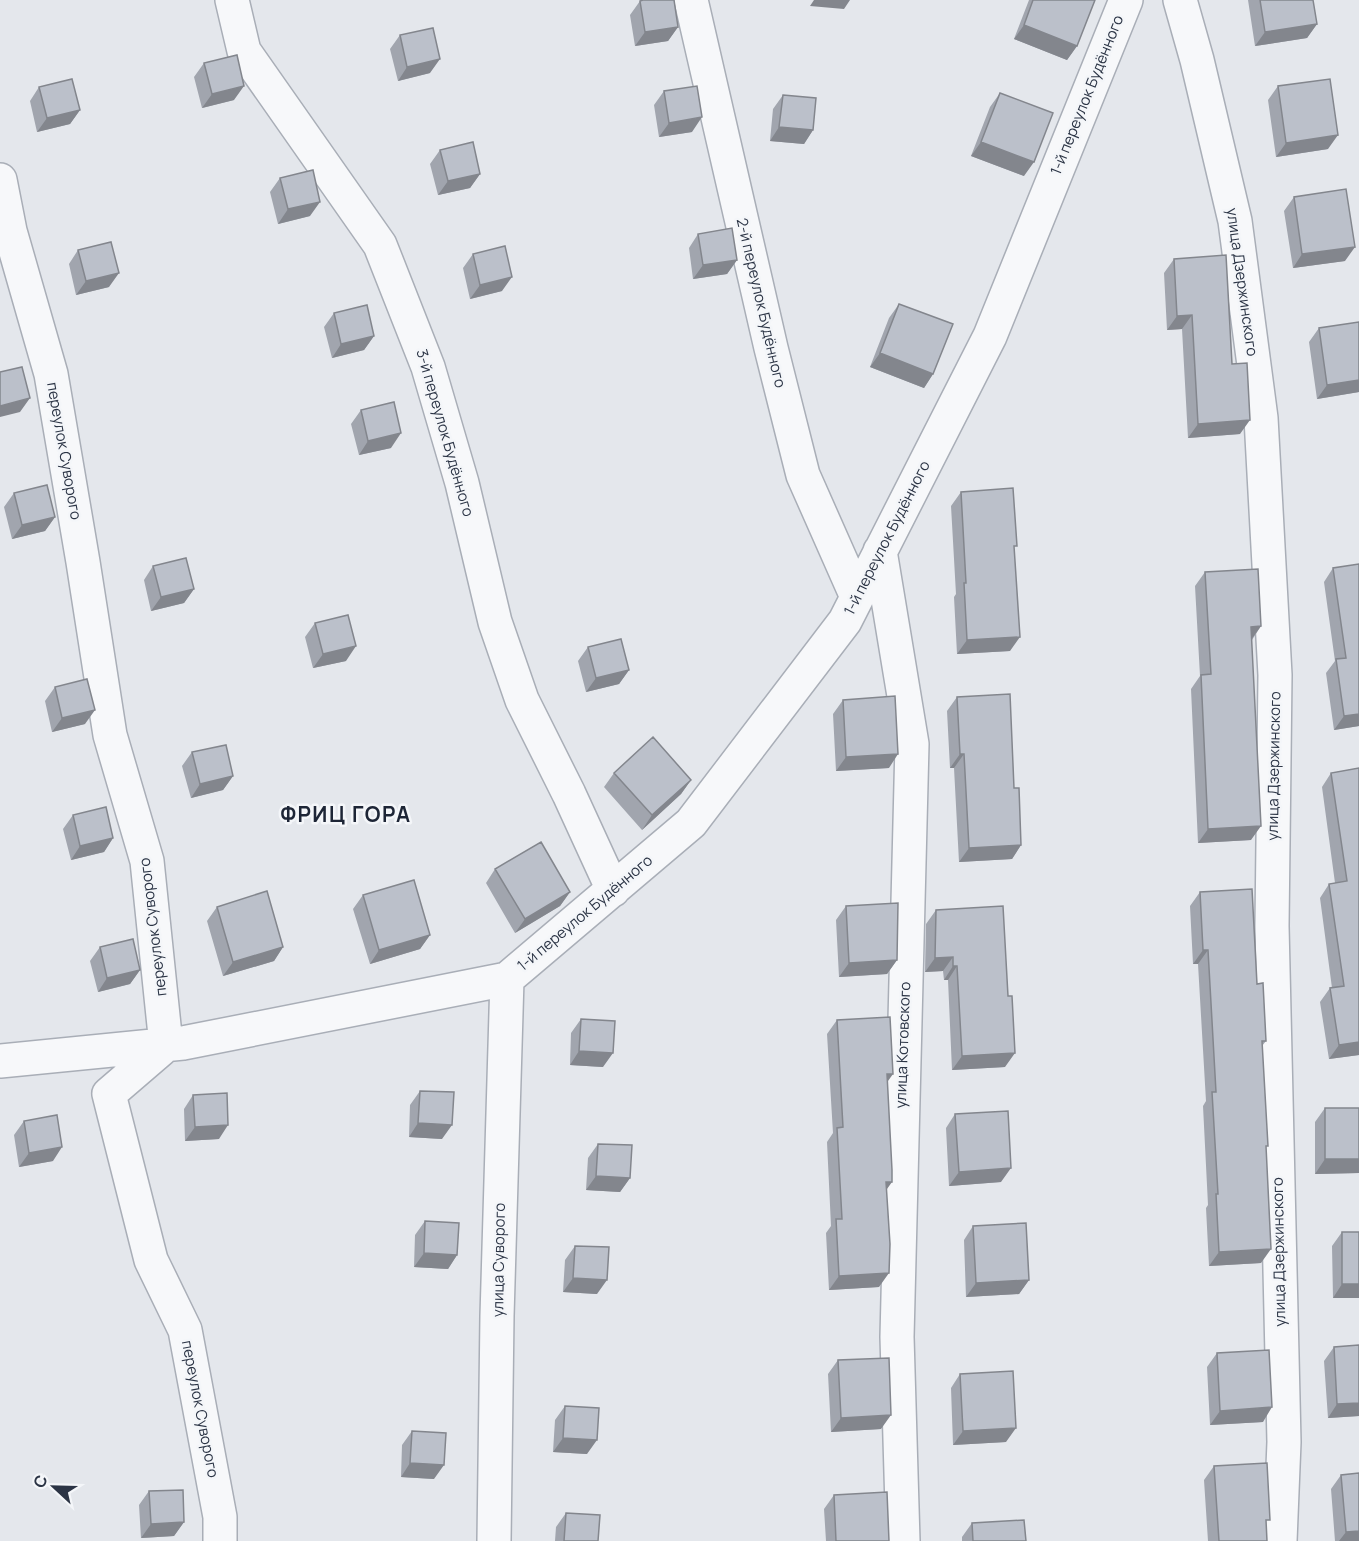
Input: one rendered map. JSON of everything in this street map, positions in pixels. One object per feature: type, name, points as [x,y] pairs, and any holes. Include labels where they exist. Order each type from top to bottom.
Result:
[{"type":"street","name":"3-й переулок Будённого","points":[[232,0],[244,51],[380,245],[428,367],[462,483],[495,622],[522,700],[613,890]]},
{"type":"street","name":"2-й переулок Будённого","points":[[691,0],[768,336],[803,475],[857,597]]},
{"type":"street","name":"1-й переулок Будённого","points":[[507,979],[691,824],[845,621],[990,336],[1126,0]]},
{"type":"street","name":"улица Дзержинского","points":[[1180,0],[1197,60],[1234,221],[1261,418],[1275,675],[1272,926],[1284,1443],[1280,1541]]},
{"type":"street","name":"переулок Суворого","points":[[0,180],[10,231],[51,374],[110,735],[147,861],[166,1044],[109,1094],[152,1260],[185,1330],[220,1517],[220,1541]]},
{"type":"street","name":"улица Котовского","points":[[880,551],[912,744],[897,1337],[903,1541]]},
{"type":"street","points":[[0,1061],[166,1044],[507,979]]},
{"type":"street","name":"улица Суворого","points":[[494,1541],[497,1316],[507,979]]},
{"type":"building","points":[[674,0],[678,27],[645,32],[640,1]]},
{"type":"building","points":[[1033,0],[1095,0],[1077,46],[1024,25]]},
{"type":"building","points":[[1260,0],[1313,0],[1317,24],[1265,32]]},
{"type":"building","points":[[433,28],[440,59],[407,67],[400,35]]},
{"type":"building","points":[[237,55],[244,86],[212,94],[204,63]]},
{"type":"building","points":[[72,79],[80,110],[47,118],[39,87]]},
{"type":"building","points":[[1330,79],[1338,135],[1286,143],[1278,86]]},
{"type":"building","points":[[697,86],[702,117],[669,123],[664,91]]},
{"type":"building","points":[[1000,93],[1053,113],[1034,162],[981,142]]},
{"type":"building","points":[[783,95],[816,98],[813,130],[779,127]]},
{"type":"building","points":[[473,142],[480,174],[448,181],[440,150]]},
{"type":"building","points":[[313,170],[320,202],[288,209],[280,178]]},
{"type":"building","points":[[1346,189],[1355,247],[1302,254],[1294,197]]},
{"type":"building","points":[[732,228],[737,260],[703,265],[698,234]]},
{"type":"building","points":[[111,242],[119,273],[86,281],[78,250]]},
{"type":"building","points":[[505,246],[512,277],[480,285],[473,254]]},
{"type":"building","points":[[1226,255],[1232,364],[1247,363],[1250,420],[1198,424],[1192,315],[1177,316],[1174,259]]},
{"type":"building","points":[[899,304],[953,324],[933,374],[880,353]]},
{"type":"building","points":[[367,305],[374,336],[341,344],[334,313]]},
{"type":"building","points":[[1359,322],[1359,380],[1327,385],[1319,328]]},
{"type":"building","points":[[22,367],[30,398],[0,406],[0,372]]},
{"type":"building","points":[[394,402],[401,433],[368,441],[361,410]]},
{"type":"building","points":[[47,485],[55,517],[22,525],[14,493]]},
{"type":"building","points":[[1013,488],[1020,637],[967,640],[961,492]]},
{"type":"building","points":[[186,558],[194,589],[161,597],[153,566]]},
{"type":"building","points":[[1359,564],[1359,714],[1344,716],[1336,659],[1346,658],[1333,568]]},
{"type":"building","points":[[1258,569],[1261,626],[1251,627],[1261,826],[1208,829],[1201,675],[1211,674],[1205,572]]},
{"type":"building","points":[[348,615],[356,646],[323,654],[315,623]]},
{"type":"building","points":[[621,639],[629,670],[596,678],[588,647]]},
{"type":"building","points":[[87,679],[95,710],[62,718],[55,687]]},
{"type":"building","points":[[1010,694],[1014,788],[1019,788],[1021,845],[969,848],[964,754],[960,754],[957,697]]},
{"type":"building","points":[[895,696],[898,754],[846,757],[843,700]]},
{"type":"building","points":[[653,737],[691,780],[652,815],[614,773]]},
{"type":"building","points":[[226,745],[233,776],[200,784],[192,752]]},
{"type":"building","points":[[1359,768],[1359,1042],[1339,1045],[1330,988],[1344,986],[1329,884],[1347,881],[1331,773]]},
{"type":"building","points":[[106,807],[113,838],[80,846],[73,815]]},
{"type":"building","points":[[541,842],[570,892],[525,919],[495,869]]},
{"type":"building","points":[[414,880],[430,935],[379,950],[363,895]]},
{"type":"building","points":[[1252,889],[1257,984],[1263,983],[1266,1041],[1262,1041],[1271,1249],[1219,1252],[1212,1092],[1216,1092],[1208,950],[1203,950],[1200,892]]},
{"type":"building","points":[[267,891],[283,947],[233,962],[217,907]]},
{"type":"building","points":[[898,903],[897,960],[849,963],[846,906]]},
{"type":"building","points":[[1003,906],[1008,996],[1012,996],[1015,1053],[962,1056],[957,966],[953,966],[953,957],[935,958],[936,910]]},
{"type":"building","points":[[133,939],[140,970],[107,978],[100,947]]},
{"type":"building","points":[[890,1017],[893,1074],[887,1074],[892,1182],[886,1182],[890,1244],[889,1273],[839,1276],[836,1219],[842,1219],[837,1128],[843,1127],[837,1020]]},
{"type":"building","points":[[581,1019],[615,1021],[613,1053],[579,1051]]},
{"type":"building","points":[[420,1091],[454,1092],[452,1125],[418,1123]]},
{"type":"building","points":[[227,1093],[228,1125],[195,1127],[193,1095]]},
{"type":"building","points":[[1325,1108],[1359,1108],[1359,1159],[1325,1159]]},
{"type":"building","points":[[1008,1111],[1011,1168],[959,1172],[955,1114]]},
{"type":"building","points":[[57,1115],[62,1147],[29,1153],[24,1121]]},
{"type":"building","points":[[598,1144],[632,1145],[630,1178],[596,1176]]},
{"type":"building","points":[[425,1221],[459,1223],[457,1255],[424,1253]]},
{"type":"building","points":[[1026,1223],[1029,1280],[976,1283],[973,1226]]},
{"type":"building","points":[[1342,1232],[1359,1232],[1359,1284],[1342,1284]]},
{"type":"building","points":[[575,1246],[609,1247],[607,1280],[573,1278]]},
{"type":"building","points":[[1359,1345],[1359,1403],[1337,1404],[1334,1347]]},
{"type":"building","points":[[1269,1350],[1272,1407],[1220,1411],[1217,1353]]},
{"type":"building","points":[[889,1358],[891,1415],[841,1418],[838,1360]]},
{"type":"building","points":[[1013,1371],[1016,1428],[963,1431],[960,1374]]},
{"type":"building","points":[[565,1406],[599,1408],[597,1440],[563,1438]]},
{"type":"building","points":[[412,1431],[446,1433],[444,1465],[410,1463]]},
{"type":"building","points":[[1267,1463],[1270,1520],[1266,1520],[1267,1541],[1219,1541],[1214,1466]]},
{"type":"building","points":[[1359,1473],[1359,1531],[1346,1532],[1341,1475]]},
{"type":"building","points":[[183,1490],[184,1522],[151,1524],[149,1491]]},
{"type":"building","points":[[887,1492],[889,1541],[836,1541],[834,1495]]},
{"type":"building","points":[[566,1513],[600,1515],[598,1541],[564,1541]]},
{"type":"building","points":[[1024,1520],[1026,1541],[973,1541],[972,1523]]},
{"type":"district","name":"ФРИЦ ГОРА","points":[[346,815]]}]
